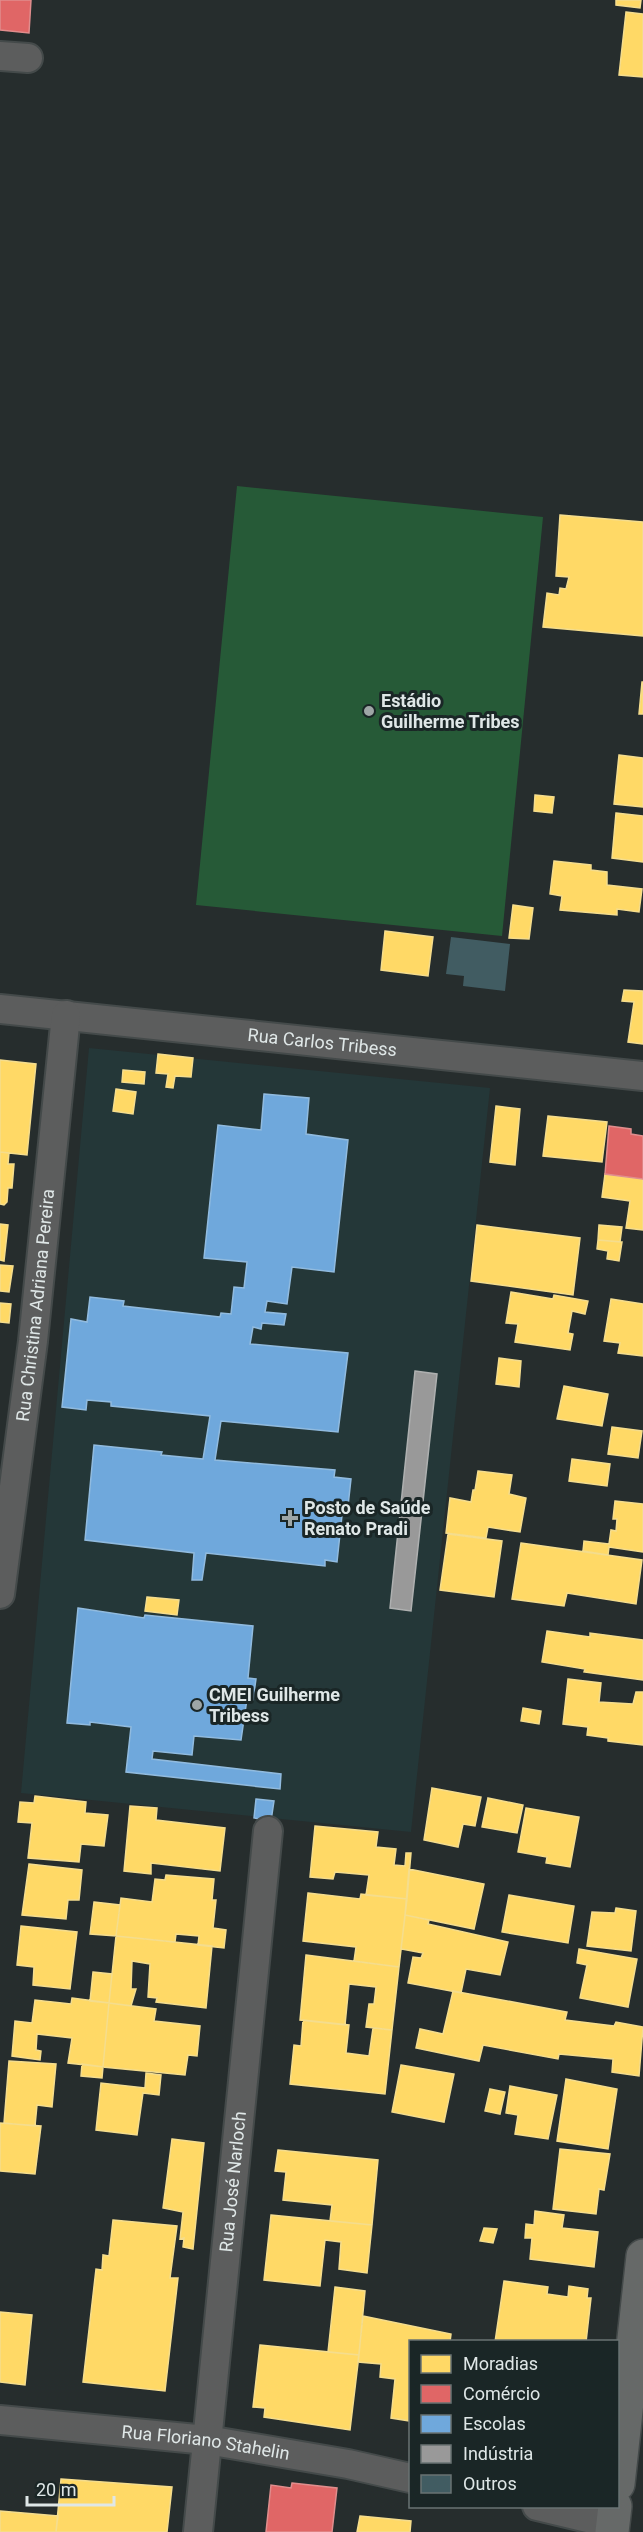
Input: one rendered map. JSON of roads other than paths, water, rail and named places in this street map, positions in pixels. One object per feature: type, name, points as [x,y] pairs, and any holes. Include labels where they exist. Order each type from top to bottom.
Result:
[{"type":"main road","points":[[619,2475],[643,2256]]},
{"type":"street","name":"Rua Carlos Tribess","points":[[0,1009],[643,1076]]},
{"type":"street","name":"Rua Christina Adriana Pereira","points":[[0,1594],[33,1341],[66,1015]]},
{"type":"street","name":"Rua José Narloch","points":[[198,2532],[268,1832]]},
{"type":"street","name":"Rua Floriano Stahelin","points":[[0,2420],[207,2440],[348,2464],[409,2478]]},
{"type":"street","points":[[547,2508],[613,2521]]},
{"type":"place","name":"Estádio Guilherme Tribes","points":[[369,711]]},
{"type":"place","name":"Posto de Saúde Renato Pradi","points":[[290,1518]]},
{"type":"place","name":"CMEI Guilherme Tribess","points":[[197,1705]]}]
